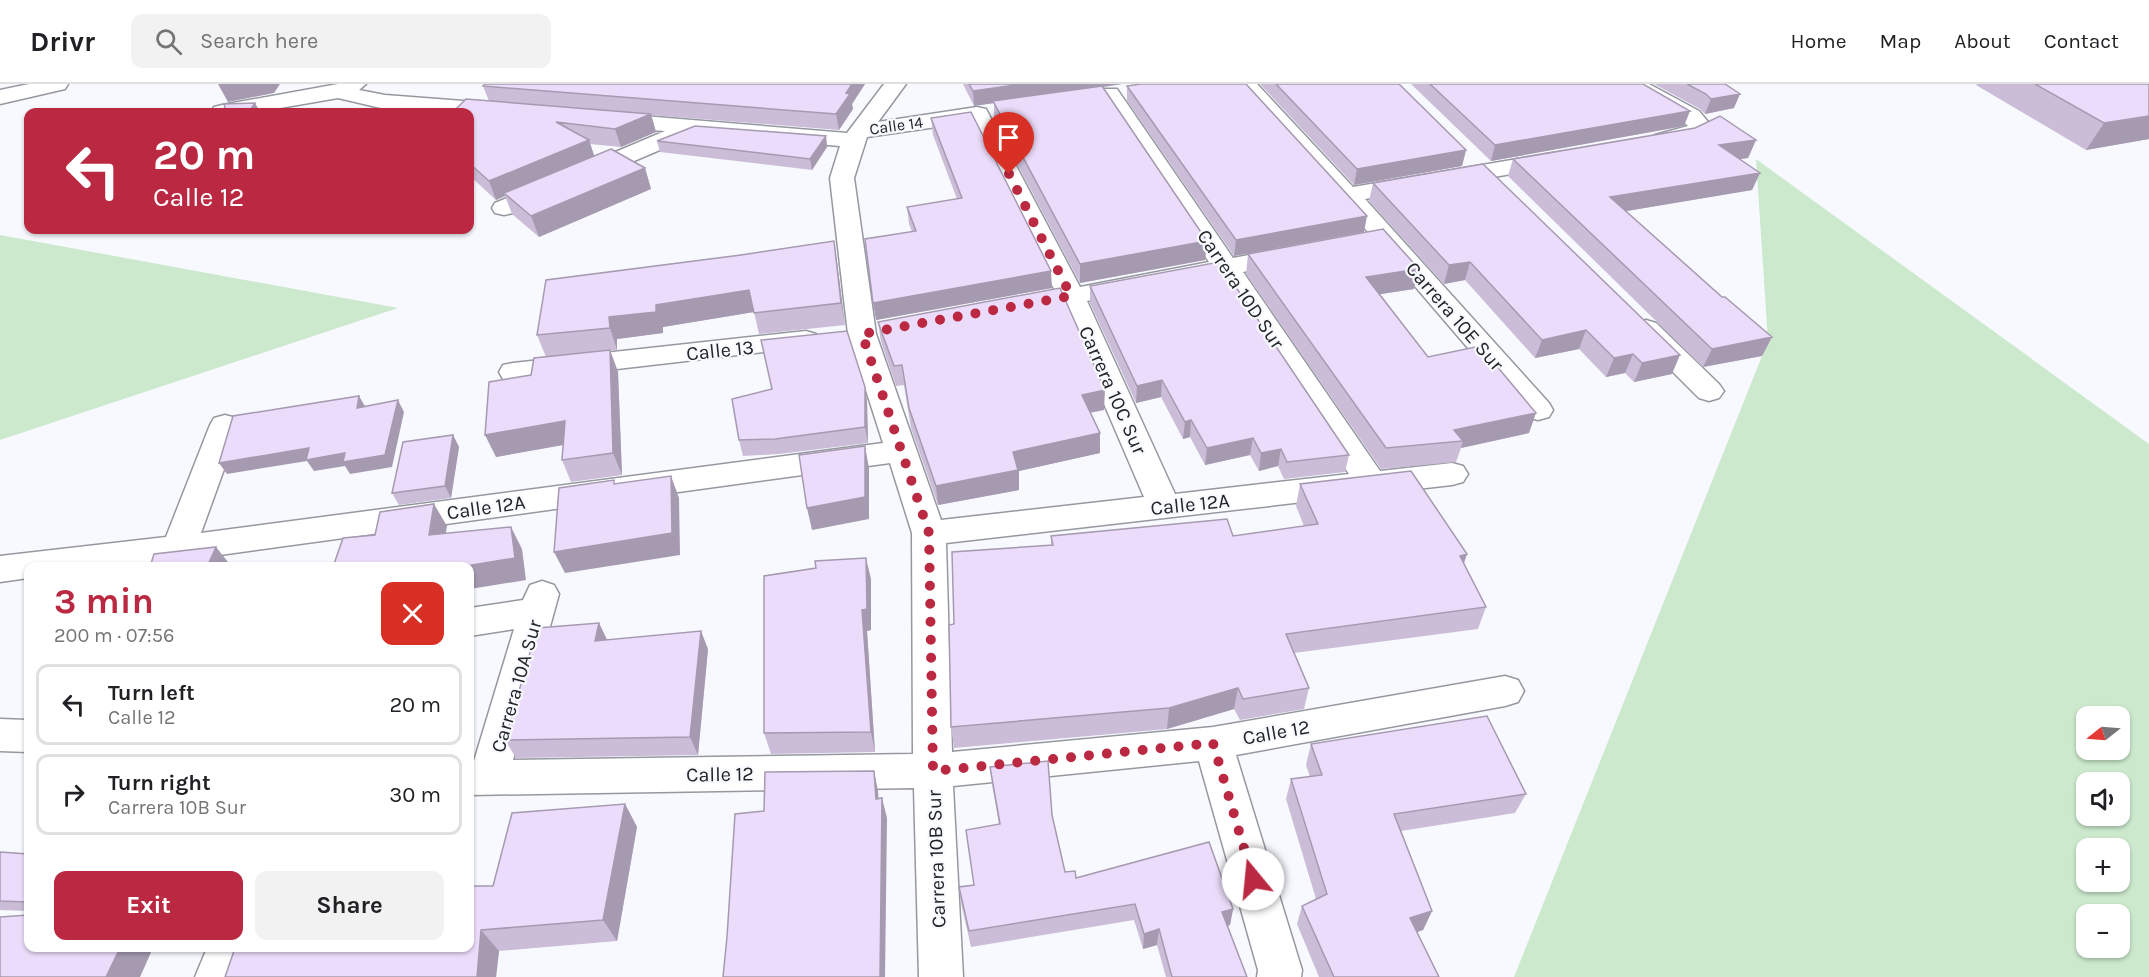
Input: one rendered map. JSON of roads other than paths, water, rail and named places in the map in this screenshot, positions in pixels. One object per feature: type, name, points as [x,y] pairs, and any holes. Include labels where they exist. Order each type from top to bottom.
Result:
[{"type":"street","points":[[0,97],[57,84]]},
{"type":"street","name":"Carrera 10B Sur","points":[[895,84],[856,135],[842,178],[853,335],[901,451],[929,533],[933,771],[941,977]]},
{"type":"street","name":"Carrera 10E Sur","points":[[1245,84],[1386,237],[1538,410]]},
{"type":"street","points":[[1633,84],[1691,116],[1702,128],[1687,136],[1640,144]]},
{"type":"street","points":[[243,108],[347,88],[386,102],[463,108]]},
{"type":"street","name":"Carrera 10D Sur","points":[[1109,94],[1372,484]]},
{"type":"street","points":[[474,109],[528,113]]},
{"type":"street","name":"Calle 14","points":[[587,118],[694,127],[856,135],[989,112]]},
{"type":"street","name":"Carrera 10C Sur","points":[[989,112],[1165,507]]},
{"type":"street","points":[[504,208],[694,127]]},
{"type":"street","points":[[1463,148],[1496,181]]},
{"type":"street","points":[[1348,195],[1496,181],[1570,157]]},
{"type":"street","points":[[1352,243],[1386,237]]},
{"type":"street","points":[[990,311],[1318,250]]},
{"type":"street","points":[[1632,315],[1709,391]]},
{"type":"street","name":"Calle 13","points":[[513,372],[853,335]]},
{"type":"street","points":[[175,558],[225,425]]},
{"type":"street","name":"Calle 12A","points":[[111,562],[175,558],[901,451]]},
{"type":"street","name":"Calle 12A","points":[[929,533],[1452,474]]},
{"type":"street","name":"Calle 12A","points":[[0,569],[24,567]]},
{"type":"street","name":"Carrera 10A Sur","points":[[474,621],[540,603],[479,778]]},
{"type":"street","name":"Calle 12","points":[[479,778],[933,771],[1213,743],[1505,691]]},
{"type":"street","points":[[0,735],[24,736]]},
{"type":"street","points":[[1213,743],[1280,970],[1279,977]]},
{"type":"street","points":[[217,977],[226,952]]}]
